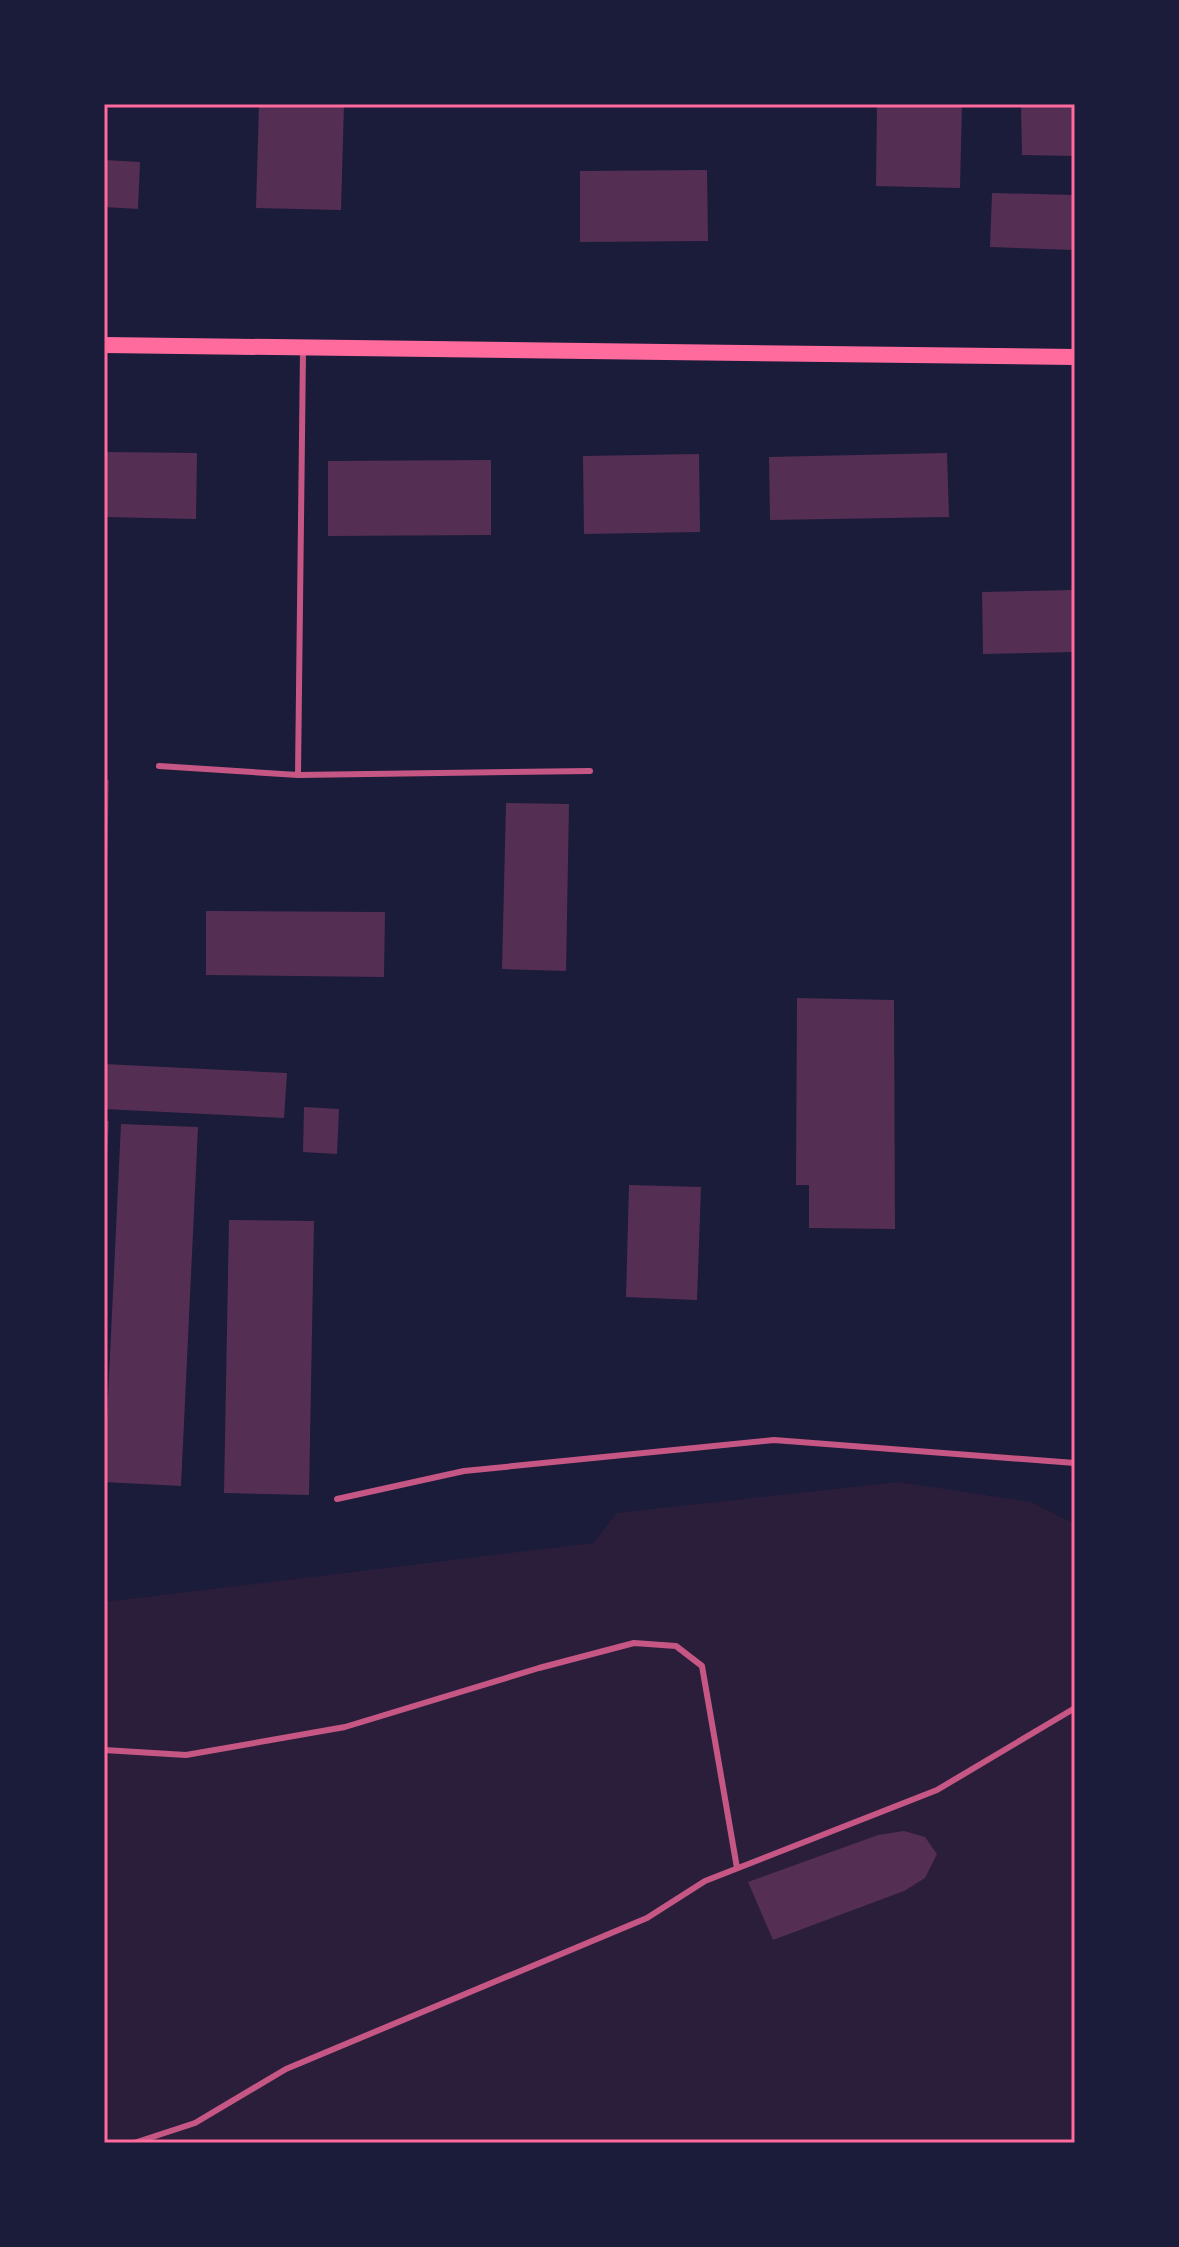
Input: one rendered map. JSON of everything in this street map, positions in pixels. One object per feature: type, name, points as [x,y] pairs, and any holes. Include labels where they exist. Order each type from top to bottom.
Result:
[{"type":"main road","points":[[104,345],[1075,357]]},
{"type":"lane","points":[[298,775],[303,347]]},
{"type":"lane","points":[[159,766],[298,775],[590,771]]},
{"type":"lane","points":[[337,1499],[464,1471],[774,1440],[1075,1463]]},
{"type":"lane","points":[[104,1750],[186,1755],[345,1727],[539,1668],[634,1643],[676,1646],[702,1666],[737,1868]]},
{"type":"lane","points":[[134,2143],[195,2123],[286,2069],[647,1918],[705,1881],[937,1790],[1075,1708]]},
{"type":"shaded area","points":[[899,1482],[1031,1502],[1075,1524],[1075,2142],[104,2143],[104,1602],[593,1543],[617,1513]]},
{"type":"building","points":[[259,104],[344,104],[341,210],[256,208]]},
{"type":"building","points":[[877,104],[962,104],[960,188],[876,186]]},
{"type":"building","points":[[1021,104],[1075,104],[1075,156],[1022,155]]},
{"type":"building","points":[[105,160],[140,162],[138,209],[104,207]]},
{"type":"building","points":[[707,170],[708,241],[580,242],[580,171]]},
{"type":"building","points":[[992,193],[1075,195],[1075,250],[990,247]]},
{"type":"building","points":[[104,452],[197,453],[196,519],[104,517]]},
{"type":"building","points":[[947,453],[949,517],[770,520],[769,457]]},
{"type":"building","points":[[699,454],[700,532],[584,534],[583,456]]},
{"type":"building","points":[[491,460],[491,535],[328,536],[328,461]]},
{"type":"building","points":[[1073,590],[1074,652],[983,654],[982,592]]},
{"type":"building","points":[[104,780],[109,780],[107,862],[104,862]]},
{"type":"building","points":[[506,803],[569,804],[566,971],[502,969]]},
{"type":"building","points":[[206,911],[385,912],[384,977],[206,975]]},
{"type":"building","points":[[797,998],[894,1000],[895,1229],[809,1228],[809,1185],[796,1185]]},
{"type":"building","points":[[104,1064],[287,1073],[284,1118],[104,1109]]},
{"type":"building","points":[[304,1107],[339,1109],[337,1154],[303,1152]]},
{"type":"building","points":[[104,1121],[109,1121],[106,1170],[104,1170]]},
{"type":"building","points":[[121,1124],[198,1127],[181,1486],[104,1482]]},
{"type":"building","points":[[629,1185],[701,1187],[697,1300],[626,1297]]},
{"type":"building","points":[[229,1220],[314,1221],[309,1495],[224,1493]]},
{"type":"building","points":[[904,1831],[925,1837],[937,1854],[925,1878],[904,1891],[773,1940],[748,1882],[878,1835]]}]
